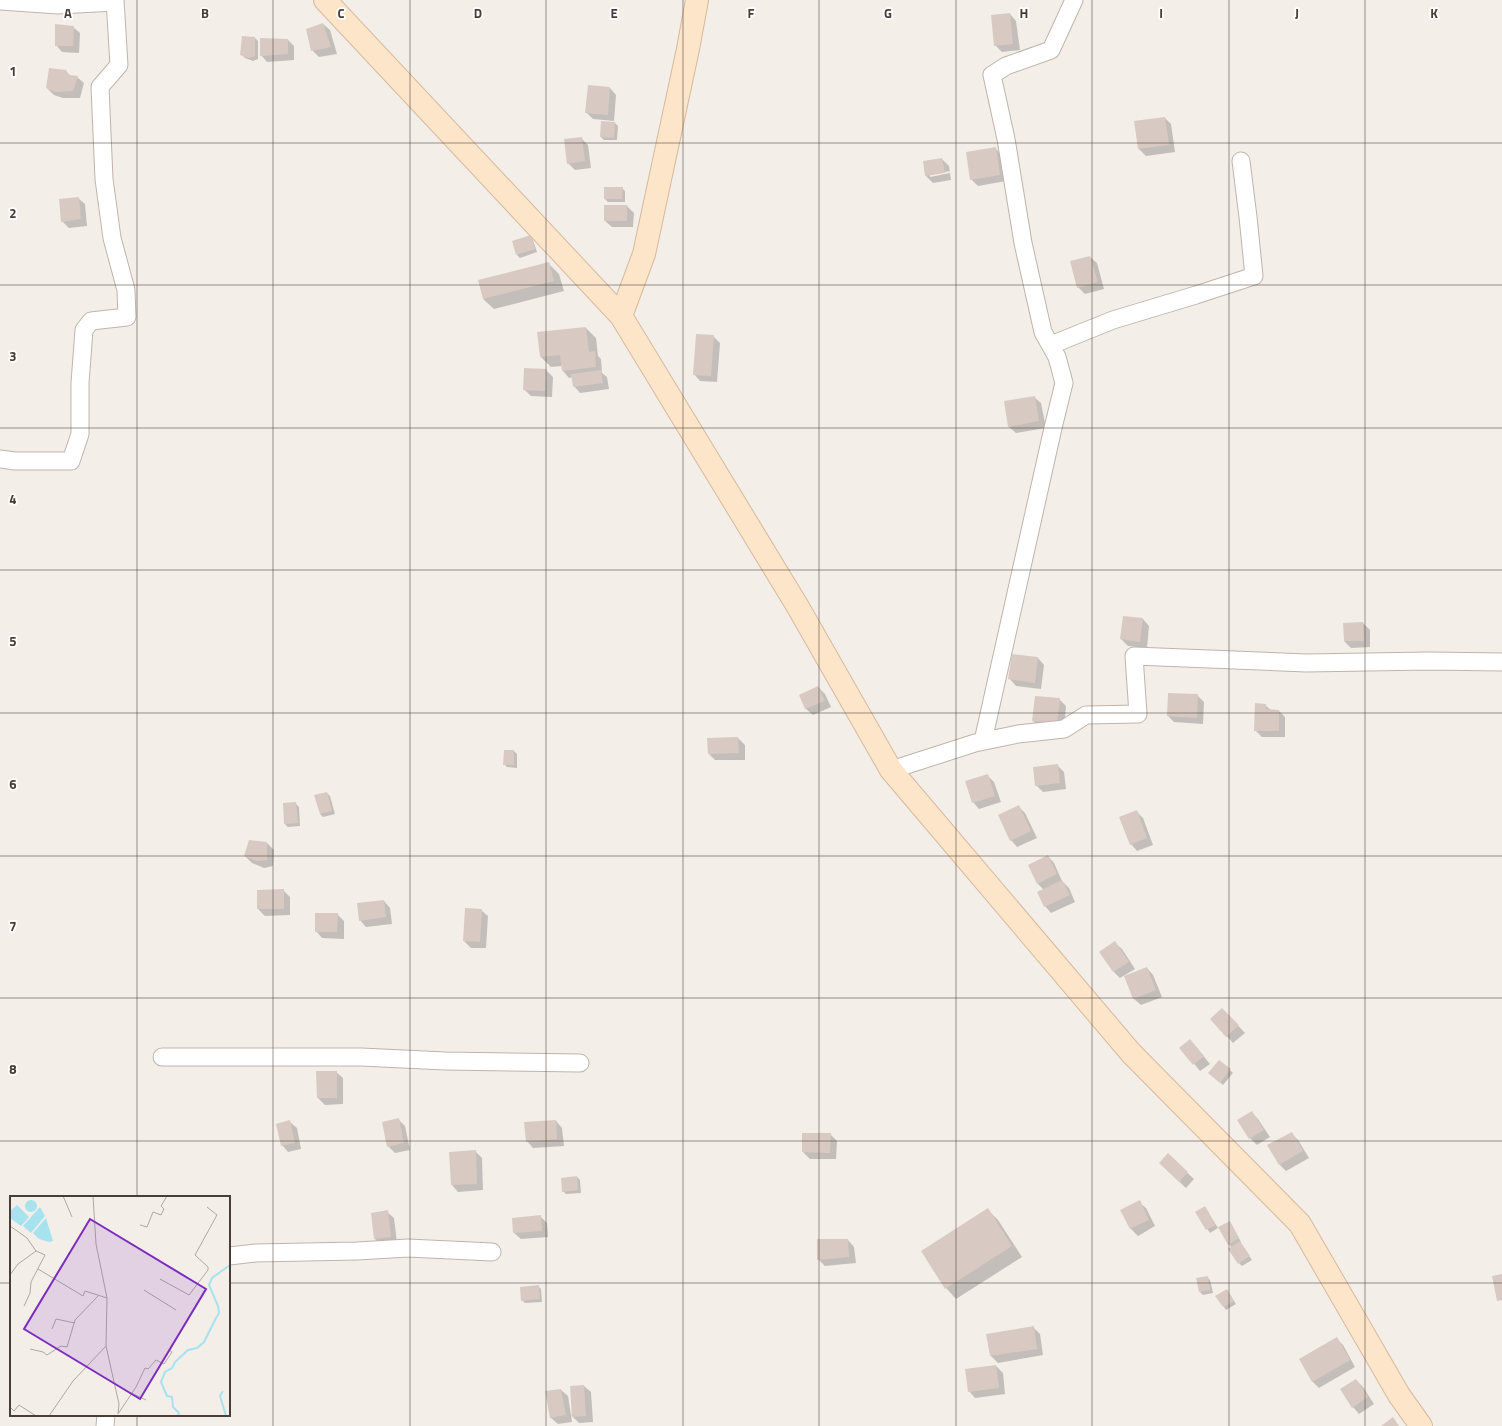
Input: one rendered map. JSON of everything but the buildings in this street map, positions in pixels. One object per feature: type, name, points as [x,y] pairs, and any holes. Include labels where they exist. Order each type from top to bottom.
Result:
[{"type":"street","points":[[325,0],[621,316],[798,606],[891,770],[1131,1053],[1300,1224],[1399,1395],[1421,1426]]},
{"type":"street","points":[[621,316],[644,254],[687,57],[697,0]]},
{"type":"street","points":[[983,741],[1064,383],[1057,357],[1043,332],[1023,243],[1006,139],[992,75],[1006,66],[1051,50],[1074,0]]},
{"type":"street","points":[[0,1],[58,6],[115,1],[119,65],[100,88],[104,179],[112,238],[126,290],[127,316],[91,321],[84,330],[80,383],[80,434],[71,461],[15,461],[0,459]]},
{"type":"street","points":[[1051,345],[1113,320],[1254,276],[1241,161]]},
{"type":"street","points":[[891,770],[983,741],[1018,734],[1064,729],[1086,715],[1138,714],[1134,656],[1306,664],[1429,661],[1502,662]]},
{"type":"street","points":[[162,1057],[360,1057],[444,1061],[580,1063]]},
{"type":"street","points":[[230,1256],[256,1253],[357,1251],[408,1248],[492,1252]]},
{"type":"street","points":[[105,1426],[106,1416]]}]
